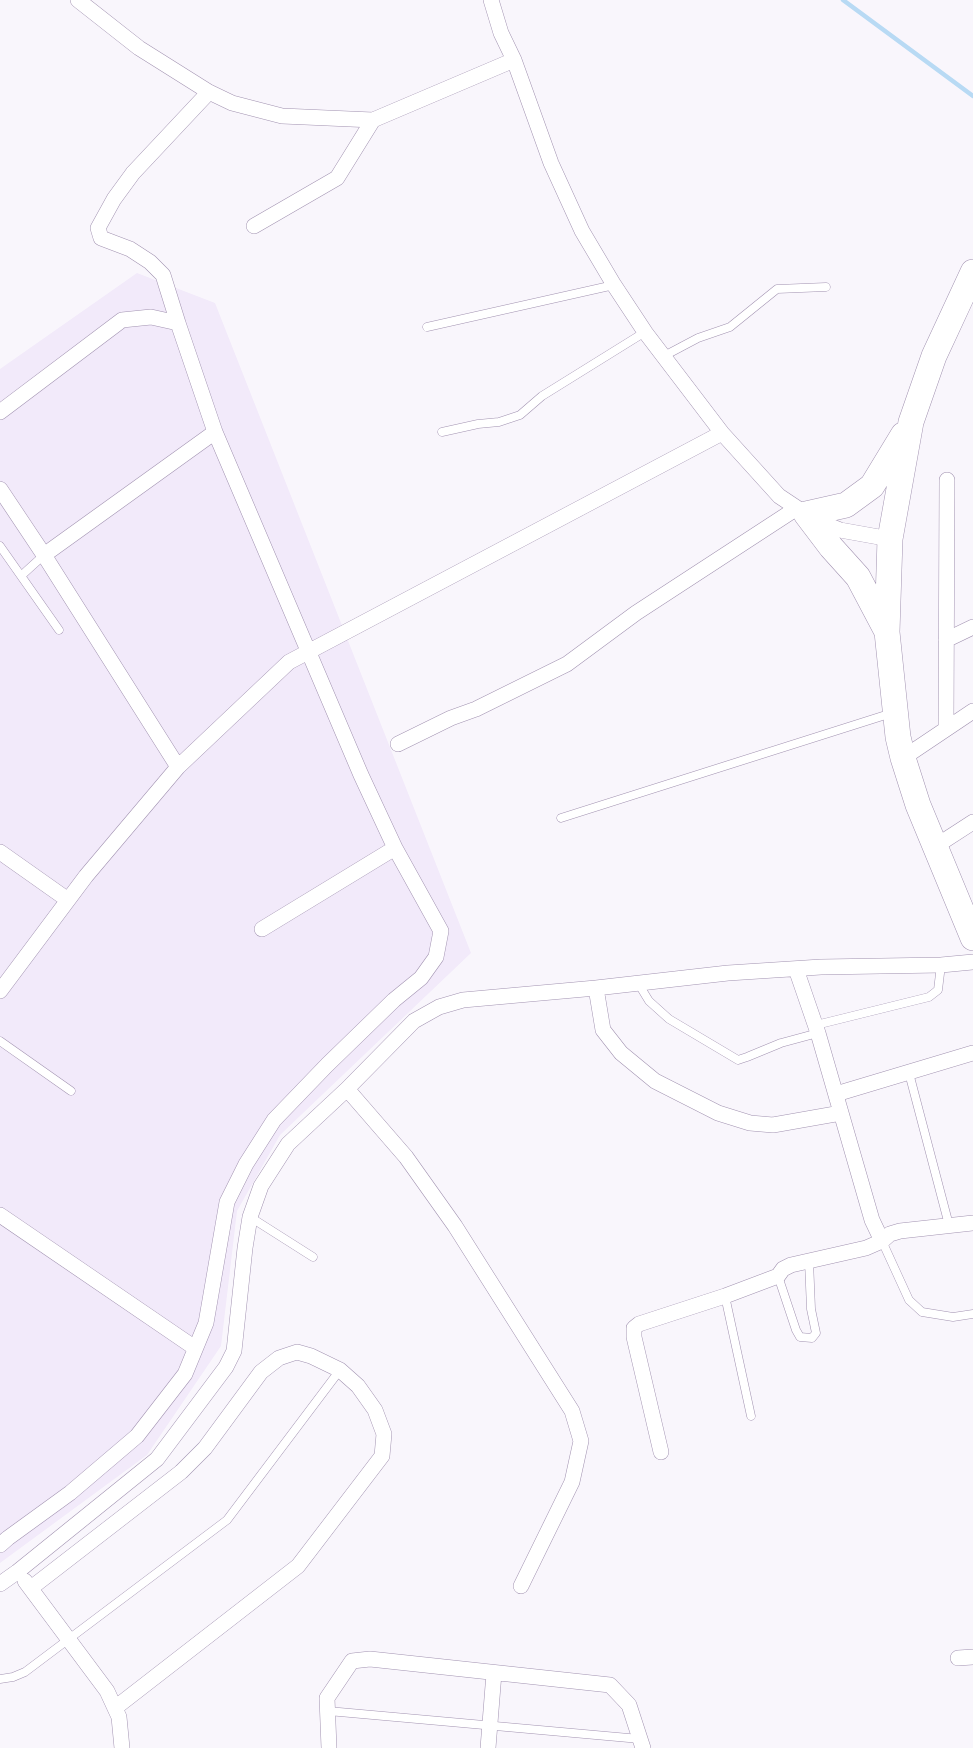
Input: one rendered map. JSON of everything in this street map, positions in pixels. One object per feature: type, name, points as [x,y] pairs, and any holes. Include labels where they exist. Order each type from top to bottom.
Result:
[{"type":"main road","points":[[973,272],[934,356],[911,422],[890,539],[887,632],[894,712],[903,758],[918,805],[973,938]]},
{"type":"main road","points":[[801,511],[846,505],[872,486],[911,422]]},
{"type":"main road","points":[[801,511],[858,577],[887,632]]},
{"type":"street","points":[[78,0],[139,48],[209,92],[232,103],[282,116],[372,120],[514,60]]},
{"type":"street","points":[[491,0],[501,34],[514,60],[550,163],[582,231],[645,332],[722,433],[779,496],[801,511],[840,530],[890,539]]},
{"type":"street","points":[[3,1538],[70,1493],[137,1436],[185,1374],[206,1323],[227,1202],[246,1164],[274,1120],[394,1000],[421,978],[436,957],[441,931],[395,848],[361,775],[310,651],[215,432],[163,275],[150,262],[130,250],[101,238],[98,228],[114,199],[133,173],[209,92]]},
{"type":"street","points":[[254,226],[338,178],[372,120]]},
{"type":"street","points":[[0,412],[122,320],[151,317],[178,323]]},
{"type":"street","points":[[44,555],[215,432]]},
{"type":"street","points":[[0,991],[68,900],[178,767],[289,662],[722,433]]},
{"type":"street","points":[[946,729],[947,480]]},
{"type":"street","points":[[0,489],[178,767]]},
{"type":"street","points":[[398,744],[451,718],[476,709],[567,664],[636,613],[801,511]]},
{"type":"street","points":[[946,640],[973,627]]},
{"type":"street","points":[[903,758],[973,711]]},
{"type":"street","points":[[936,846],[973,822]]},
{"type":"street","points":[[262,929],[395,848]]},
{"type":"street","points":[[0,852],[68,900]]},
{"type":"street","points":[[0,1584],[18,1572],[157,1459],[226,1367],[234,1351],[250,1217],[262,1186],[288,1144],[347,1089],[414,1021],[440,1007],[462,1000],[596,988],[728,973],[820,967],[941,966],[973,962]]},
{"type":"street","points":[[796,969],[817,1029],[872,1220],[882,1241]]},
{"type":"street","points":[[596,988],[603,1030],[621,1053],[655,1080],[718,1113],[750,1123],[774,1125],[841,1113]]},
{"type":"street","points":[[836,1094],[973,1053]]},
{"type":"street","points":[[347,1089],[406,1157],[455,1226],[572,1411],[581,1441],[572,1482],[521,1586]]},
{"type":"street","points":[[0,1215],[195,1348]]},
{"type":"street","points":[[661,1452],[634,1337],[634,1328],[639,1324],[725,1296],[778,1276],[783,1269],[791,1265],[866,1248],[882,1241],[890,1234],[900,1231],[973,1222]]},
{"type":"street","points":[[220,1241],[245,1248]]},
{"type":"street","points":[[31,1588],[181,1472],[205,1448],[261,1372],[279,1358],[296,1352],[312,1356],[340,1370],[358,1386],[375,1410],[384,1434],[382,1456],[298,1566],[115,1708]]},
{"type":"street","points":[[18,1572],[107,1691],[119,1717],[122,1748]]},
{"type":"street","points":[[958,1658],[973,1657]]},
{"type":"street","points":[[330,1748],[327,1698],[352,1661],[370,1659],[610,1685],[628,1705],[642,1743]]},
{"type":"street","points":[[488,1748],[494,1673]]},
{"type":"lane","points":[[427,328],[614,284]]},
{"type":"lane","points":[[664,356],[698,338],[730,327],[777,289],[826,288]]},
{"type":"lane","points":[[442,432],[478,424],[499,422],[520,415],[542,396],[645,332]]},
{"type":"lane","points":[[0,546],[59,630]]},
{"type":"lane","points":[[22,575],[44,555]]},
{"type":"lane","points":[[561,818],[894,712]]},
{"type":"lane","points":[[638,983],[649,1001],[669,1019],[738,1060],[817,1029],[929,997],[938,990],[941,966]]},
{"type":"lane","points":[[0,1041],[71,1091]]},
{"type":"lane","points":[[909,1073],[949,1225]]},
{"type":"lane","points":[[250,1217],[313,1256]]},
{"type":"lane","points":[[882,1241],[908,1300],[922,1312],[953,1317],[973,1314]]},
{"type":"lane","points":[[778,1276],[796,1330],[800,1336],[812,1338],[816,1333],[811,1309],[809,1261]]},
{"type":"lane","points":[[725,1296],[751,1416]]},
{"type":"lane","points":[[0,1679],[13,1677],[25,1672],[227,1520],[340,1370]]},
{"type":"lane","points":[[328,1711],[490,1726],[642,1743]]},
{"type":"shaded area","points":[[137,273],[215,303],[471,953],[280,1135],[237,1211],[221,1346],[147,1455],[0,1563],[0,369]]},
{"type":"waterway","points":[[843,0],[973,96]]}]
